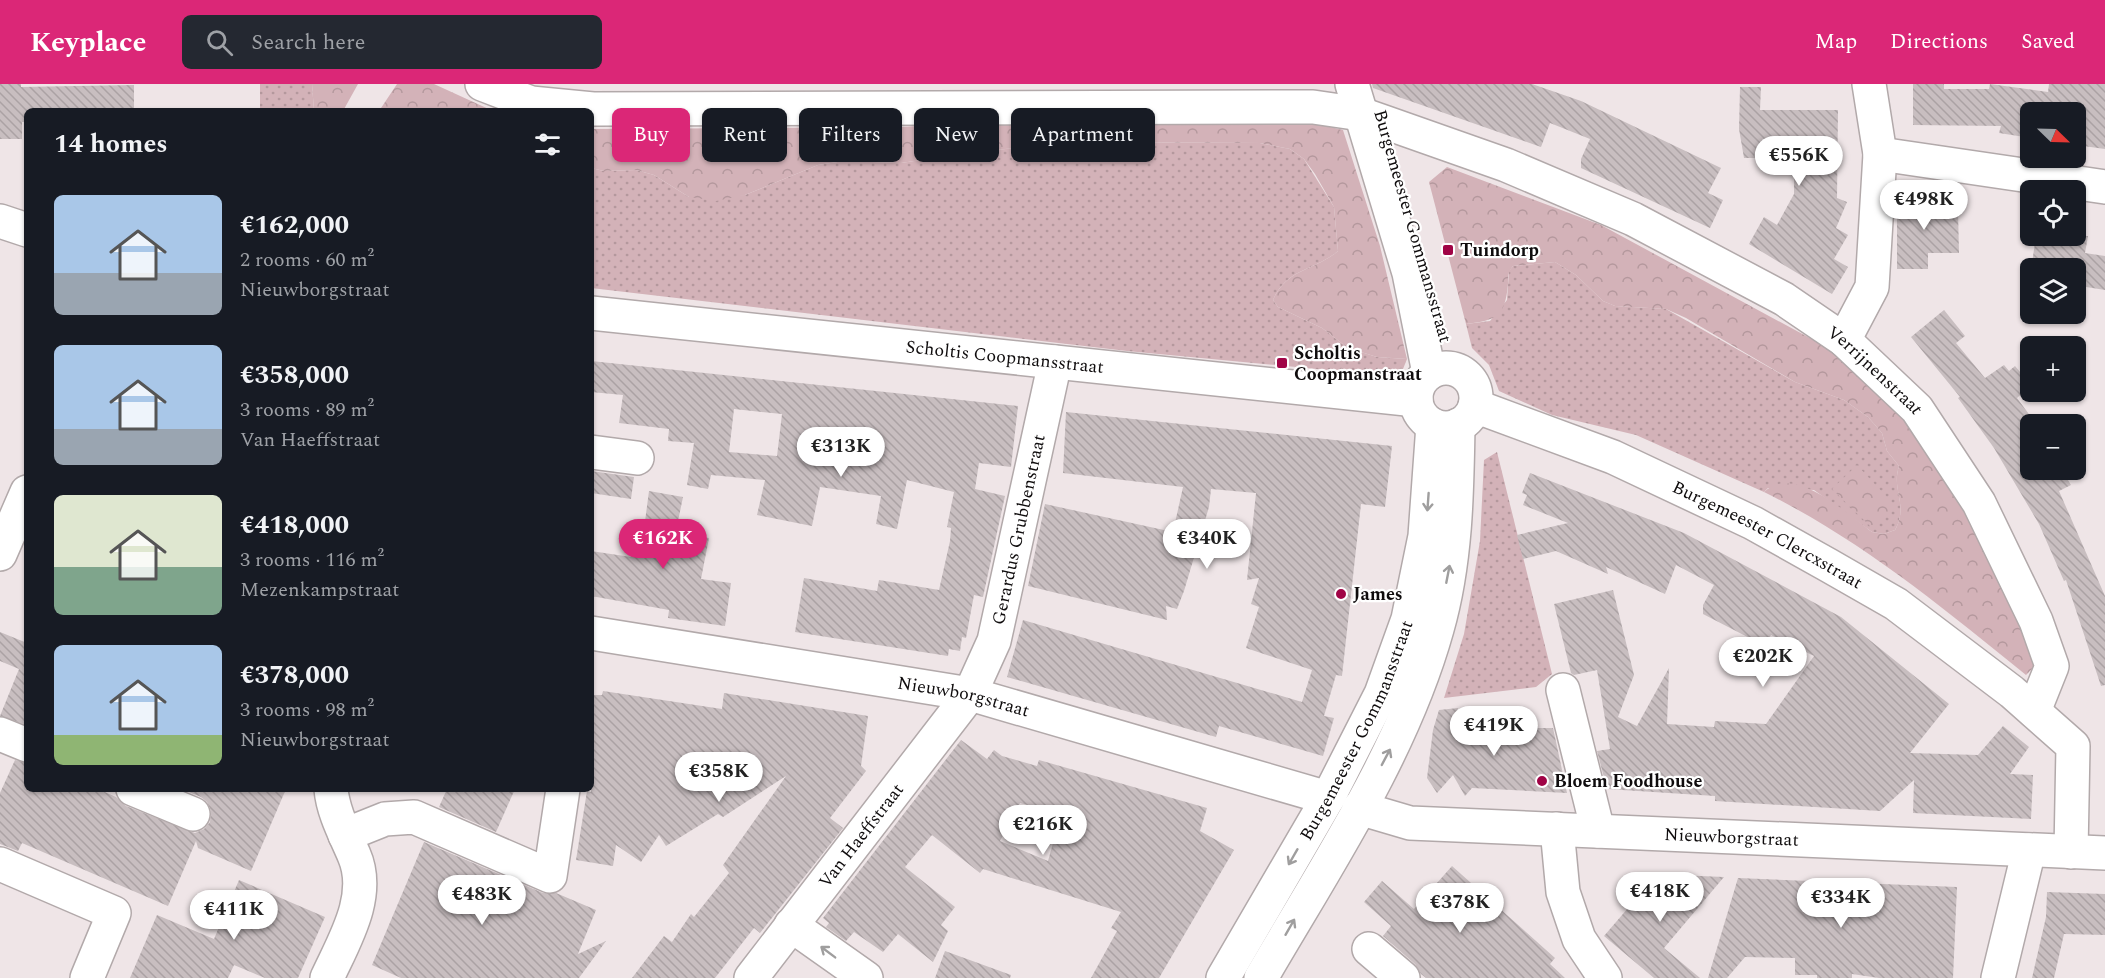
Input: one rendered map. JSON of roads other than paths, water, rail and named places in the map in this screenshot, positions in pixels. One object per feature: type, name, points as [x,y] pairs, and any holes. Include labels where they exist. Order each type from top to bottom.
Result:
[{"type":"street","name":"Verrijnenstraat","points":[[482,84],[531,103],[583,108]]},
{"type":"street","name":"Burgemeester Gommansstraat","points":[[1261,978],[1359,808],[1412,707],[1438,627],[1454,541],[1444,400],[1426,259],[1366,107],[1373,84]]},
{"type":"street","points":[[1844,340],[1872,287],[1880,154],[1869,84]]},
{"type":"street","name":"Verrijnenstraat","points":[[594,109],[1366,107],[1506,165],[1633,219],[1784,298],[1844,340],[1917,409],[1979,503],[2036,621],[2052,666],[2034,711]]},
{"type":"street","points":[[1880,154],[2105,186]]},
{"type":"street","points":[[0,221],[24,229]]},
{"type":"street","name":"Scholtis Coopmansstraat","points":[[594,313],[1444,400]]},
{"type":"street","name":"Gerardus Grubbenstraat","points":[[970,694],[994,641],[1055,362]]},
{"type":"street","name":"Burgemeester Gommansstraat","points":[[1223,978],[1328,798],[1382,694],[1408,619],[1425,536],[1444,400]]},
{"type":"street","name":"Burgemeester Clercxstraat","points":[[1444,400],[1613,457],[1753,523],[1896,604],[2034,711]]},
{"type":"street","points":[[594,452],[636,458]]},
{"type":"street","points":[[0,554],[24,499]]},
{"type":"street","name":"Nieuwborgstraat","points":[[594,633],[970,694],[1328,798]]},
{"type":"street","points":[[1563,690],[1598,831]]},
{"type":"street","name":"Van Haeffstraat","points":[[751,978],[970,694]]},
{"type":"street","points":[[2034,711],[2073,746],[2071,852]]},
{"type":"street","points":[[0,734],[24,744]]},
{"type":"street","points":[[140,792],[193,814]]},
{"type":"street","points":[[332,792],[345,835],[358,866],[361,887],[337,975]]},
{"type":"street","points":[[345,835],[385,819],[414,817],[550,876],[563,792]]},
{"type":"street","name":"Nieuwborgstraat","points":[[1359,808],[1410,823],[2105,853]]},
{"type":"street","points":[[1557,829],[1563,892],[1580,939],[1605,978]]},
{"type":"street","points":[[1998,978],[2029,850]]},
{"type":"street","points":[[0,864],[114,913],[87,978]]},
{"type":"street","points":[[791,925],[866,978]]},
{"type":"street","points":[[1369,949],[1403,978]]},
{"type":"place","name":"Tuindorp","points":[[1448,250]]},
{"type":"place","name":"Scholtis Coopmanstraat","points":[[1282,363]]},
{"type":"place","name":"James","points":[[1341,594]]},
{"type":"place","name":"Bloem Foodhouse","points":[[1542,781]]}]
